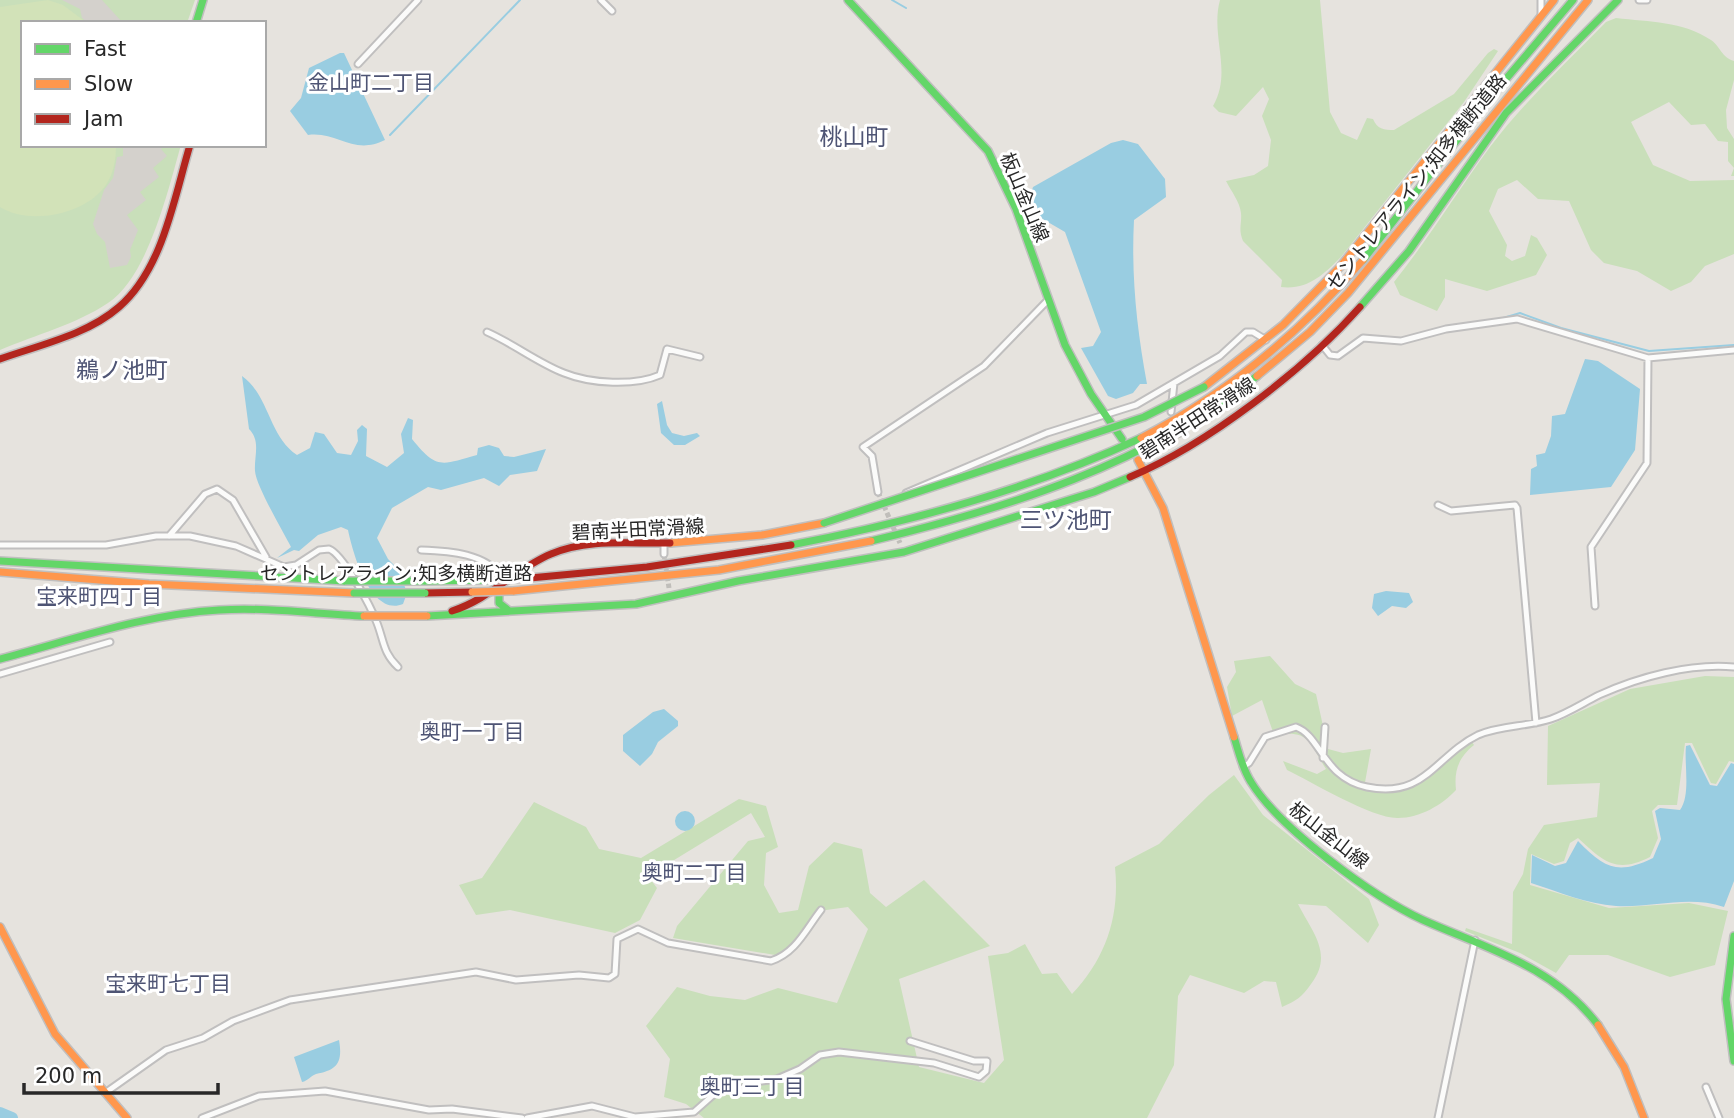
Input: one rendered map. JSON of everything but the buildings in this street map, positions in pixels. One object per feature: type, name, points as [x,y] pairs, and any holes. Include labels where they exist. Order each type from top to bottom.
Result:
[{"type":"main road","points":[[197,21],[203,0]]},
{"type":"main road","name":"板山金山線","points":[[848,0],[988,151],[1004,178],[1074,363],[1122,439]]},
{"type":"main road","name":"碧南半田常滑線","points":[[427,616],[470,607],[490,597],[503,584],[543,557],[571,547],[743,539],[824,523],[1144,417],[1205,387],[1266,340],[1314,295],[1361,243],[1554,0]]},
{"type":"main road","name":"セントレアライン;知多横断道路","points":[[0,561],[201,576],[345,581],[530,578],[693,562],[870,528],[1048,476],[1112,451],[1163,426],[1238,378],[1320,307],[1382,236],[1502,82],[1573,0]]},
{"type":"main road","name":"セントレアライン;知多横断道路","points":[[0,572],[149,584],[354,593],[513,591],[673,577],[852,544],[980,511],[1063,483],[1171,435],[1266,371],[1347,295],[1517,80],[1588,0]]},
{"type":"main road","name":"碧南半田常滑線","points":[[0,659],[135,624],[198,612],[269,611],[427,616],[610,606],[670,598],[751,578],[904,552],[1094,492],[1146,470],[1184,449],[1261,396],[1322,345],[1409,251],[1506,113],[1618,0]]},
{"type":"main road","points":[[0,359],[99,319],[131,296],[153,253],[189,147]]},
{"type":"main road","name":"板山金山線","points":[[1138,460],[1146,470],[1163,508],[1243,767],[1255,792],[1272,811],[1315,847],[1396,906],[1543,972],[1597,1022],[1622,1062],[1644,1118]]},
{"type":"main road","points":[[503,584],[497,593],[499,603],[508,610]]},
{"type":"main road","points":[[0,927],[50,1024],[78,1064],[127,1118]]},
{"type":"main road","points":[[1734,936],[1727,975],[1730,996],[1726,1018],[1734,1061]]},
{"type":"street","points":[[358,64],[418,0]]},
{"type":"street","points":[[601,0],[612,11]]},
{"type":"street","points":[[1541,0],[1541,15]]},
{"type":"street","points":[[1639,0],[1647,0]]},
{"type":"street","points":[[878,492],[872,456],[863,447],[984,366],[1048,300]]},
{"type":"street","points":[[1322,345],[1330,355],[1338,356],[1363,338],[1401,341],[1446,329],[1524,319],[1574,339],[1648,358],[1734,350]]},
{"type":"street","points":[[487,332],[564,373],[584,378],[644,382],[660,375],[667,349],[700,357]]},
{"type":"street","points":[[891,500],[975,462],[1105,413],[1136,405],[1220,356],[1246,332],[1253,332],[1266,340]]},
{"type":"street","points":[[1595,606],[1591,547],[1647,463],[1648,358]]},
{"type":"street","points":[[1171,412],[1174,383]]},
{"type":"street","points":[[1181,439],[1184,449]]},
{"type":"street","points":[[169,536],[205,494],[217,489],[233,500],[266,557]]},
{"type":"street","points":[[1438,505],[1451,511],[1515,505],[1517,508],[1536,723]]},
{"type":"street","points":[[0,545],[106,545],[169,536],[214,540],[266,557],[284,567],[307,560],[319,550],[336,552],[377,624],[384,652],[398,667]]},
{"type":"street","points":[[664,542],[664,554]]},
{"type":"street","points":[[900,543],[904,552]]},
{"type":"street","points":[[421,550],[469,556],[493,567],[503,584]]},
{"type":"street","points":[[668,588],[670,598]]},
{"type":"street","points":[[0,674],[110,642]]},
{"type":"street","points":[[1243,767],[1249,763],[1265,737],[1286,728],[1300,729],[1323,758],[1350,782],[1395,789],[1420,781],[1477,736],[1496,729],[1557,717],[1619,686],[1641,680],[1706,667],[1734,667]]},
{"type":"street","points":[[1323,758],[1325,727]]},
{"type":"street","points":[[105,1093],[166,1050],[203,1038],[233,1021],[290,1000],[476,972],[516,980],[579,975],[609,978],[615,974],[617,939],[638,929],[668,943],[771,961],[785,954],[800,940],[821,910]]},
{"type":"street","points":[[1438,1118],[1475,940]]},
{"type":"street","points":[[202,1118],[259,1096],[325,1091],[419,1109],[475,1115],[524,1118],[592,1106],[635,1117],[695,1115],[720,1089],[743,1088],[790,1075],[828,1053],[934,1063],[979,1077],[986,1071],[987,1061],[974,1061],[910,1041]]},
{"type":"street","points":[[1706,1087],[1719,1118]]},
{"type":"green space","points":[[0,0],[195,0],[188,21],[21,21],[21,147],[180,147],[155,231],[134,274],[122,291],[108,303],[83,317],[0,350]]},
{"type":"green space","points":[[48,0],[63,5],[84,21],[21,21],[21,147],[116,147],[112,172],[106,184],[87,202],[63,213],[23,215],[0,207],[0,7]]},
{"type":"green space","points":[[1220,0],[1320,0],[1330,112],[1341,133],[1357,140],[1367,118],[1373,119],[1381,128],[1394,130],[1454,94],[1488,53],[1494,49],[1498,51],[1464,102],[1341,257],[1307,284],[1281,287],[1282,280],[1243,241],[1240,209],[1226,181],[1254,175],[1268,166],[1271,140],[1262,116],[1269,99],[1263,87],[1236,116],[1219,112],[1213,106],[1221,80],[1218,27]]},
{"type":"green space","points":[[1616,18],[1665,23],[1689,29],[1711,40],[1726,57],[1734,61],[1734,80],[1726,110],[1727,128],[1734,139],[1734,168],[1728,161],[1728,142],[1718,141],[1705,124],[1691,125],[1669,102],[1631,122],[1653,165],[1690,181],[1734,180],[1734,254],[1705,266],[1691,282],[1671,291],[1637,271],[1604,263],[1591,250],[1569,201],[1538,199],[1517,180],[1498,189],[1489,211],[1507,245],[1505,256],[1512,261],[1525,256],[1531,235],[1537,238],[1547,255],[1536,275],[1487,291],[1445,279],[1445,297],[1437,311],[1400,295],[1394,282],[1490,147],[1561,68],[1606,22]]},
{"type":"green space","points":[[1270,656],[1295,684],[1316,694],[1328,749],[1343,753],[1371,749],[1364,788],[1399,789],[1412,785],[1472,742],[1474,745],[1458,765],[1456,790],[1444,801],[1422,813],[1398,818],[1387,817],[1342,799],[1287,770],[1283,761],[1317,774],[1326,769],[1302,736],[1274,735],[1262,700],[1232,716],[1227,687],[1236,672],[1234,661]]},
{"type":"green space","points":[[1705,676],[1734,677],[1734,762],[1729,761],[1716,784],[1711,783],[1692,743],[1685,743],[1677,805],[1658,805],[1652,811],[1658,838],[1650,857],[1628,865],[1611,863],[1578,838],[1570,843],[1564,861],[1554,864],[1531,854],[1530,885],[1609,908],[1689,903],[1728,911],[1715,965],[1670,977],[1608,955],[1569,955],[1556,973],[1520,953],[1465,931],[1466,928],[1512,944],[1513,892],[1523,874],[1528,849],[1544,825],[1597,817],[1600,783],[1547,785],[1548,726],[1630,689]]},
{"type":"green space","points":[[1234,775],[1263,815],[1369,899],[1379,925],[1368,943],[1326,906],[1298,904],[1318,943],[1321,963],[1318,973],[1305,992],[1282,1007],[1276,982],[1264,981],[1244,993],[1190,975],[1178,996],[1174,1065],[1147,1118],[704,1118],[686,1104],[664,1097],[670,1059],[646,1026],[677,987],[710,996],[745,1000],[778,988],[837,1003],[868,929],[848,907],[819,911],[781,956],[673,938],[677,926],[748,841],[765,837],[751,813],[648,876],[657,888],[640,920],[615,933],[510,910],[476,915],[459,885],[482,878],[534,802],[586,827],[599,849],[641,858],[739,799],[766,806],[778,847],[766,853],[764,885],[779,913],[798,910],[809,866],[834,842],[862,849],[870,893],[886,907],[924,880],[990,946],[899,979],[919,1067],[984,1083],[1004,1060],[988,956],[1008,953],[1025,944],[1042,974],[1057,973],[1072,994],[1094,966],[1108,935],[1115,902],[1115,867],[1159,844],[1209,795]]},
{"type":"shaded area","points":[[62,0],[102,0],[121,21],[86,21],[80,9]]},
{"type":"shaded area","points":[[123,147],[163,147],[161,149],[167,156],[153,168],[159,177],[140,192],[146,200],[127,215],[138,230],[127,265],[110,268],[105,242],[97,234],[93,224],[104,190],[113,178],[117,157],[123,156]]},
{"type":"water","points":[[344,53],[385,140],[364,145],[328,136],[308,135],[290,111],[301,98],[309,68]]},
{"type":"water","points":[[1123,140],[1138,144],[1165,179],[1166,197],[1134,220],[1136,303],[1147,384],[1140,384],[1133,393],[1116,399],[1108,396],[1081,348],[1093,346],[1101,332],[1065,232],[1034,214],[1029,200],[1033,187],[1111,143]]},
{"type":"water","points":[[1585,359],[1598,361],[1640,389],[1635,450],[1611,487],[1530,495],[1531,469],[1537,466],[1536,455],[1545,453],[1551,436],[1552,416],[1565,414]]},
{"type":"water","points":[[242,376],[258,394],[280,438],[297,455],[310,448],[315,432],[324,434],[337,453],[351,455],[358,441],[357,430],[362,425],[367,429],[366,456],[387,467],[404,453],[401,434],[408,418],[413,420],[412,439],[428,456],[440,462],[447,463],[477,455],[478,448],[489,445],[499,448],[504,456],[514,457],[546,449],[537,471],[510,475],[499,486],[484,478],[441,490],[428,487],[392,508],[377,538],[388,559],[399,570],[407,593],[403,604],[392,606],[373,593],[365,581],[348,530],[341,527],[318,535],[299,551],[294,550],[277,558],[291,547],[257,478],[256,444],[249,429]]},
{"type":"water","points":[[662,401],[667,425],[672,433],[684,436],[697,433],[700,436],[685,445],[674,445],[661,433],[657,404]]},
{"type":"water","points":[[1386,591],[1409,593],[1413,602],[1406,608],[1392,606],[1378,616],[1372,608],[1374,594]]},
{"type":"water","points":[[664,709],[678,721],[678,726],[658,742],[652,754],[640,766],[623,751],[623,735],[653,712]]},
{"type":"water","points":[[1690,745],[1710,785],[1717,786],[1731,763],[1734,764],[1734,881],[1724,907],[1697,902],[1605,905],[1531,883],[1532,855],[1555,866],[1566,863],[1578,841],[1596,858],[1612,866],[1630,866],[1653,858],[1661,839],[1655,811],[1660,808],[1680,810],[1686,788],[1686,746]]},
{"type":"water","points":[[681,811],[689,811],[695,821],[689,831],[681,831],[675,825],[675,817]]},
{"type":"water","points":[[339,1040],[339,1060],[334,1068],[302,1082],[294,1057]]},
{"type":"waterway","points":[[390,135],[520,0]]},
{"type":"waterway","points":[[892,0],[906,8]]},
{"type":"waterway","points":[[1500,319],[1520,313],[1561,328],[1649,351],[1734,345]]},
{"type":"waterway","points":[[1449,326],[1488,321]]},
{"type":"waterway","points":[[0,1113],[12,1118]]},
{"type":"tunnel","points":[[1176,426],[1181,439]]},
{"type":"tunnel","points":[[878,492],[900,543]]},
{"type":"tunnel","points":[[664,554],[669,588]]},
{"type":"traffic: fast","points":[[197,21],[203,0]]},
{"type":"traffic: fast","points":[[848,0],[988,151],[1016,209],[1065,345],[1091,394],[1122,439]]},
{"type":"traffic: fast","points":[[1363,260],[1489,99],[1573,0]]},
{"type":"traffic: fast","points":[[1360,307],[1409,251],[1506,113],[1618,0]]},
{"type":"traffic: fast","points":[[871,541],[973,514],[1073,480],[1170,434],[1215,407],[1257,376]]},
{"type":"traffic: fast","points":[[824,523],[1144,417],[1204,387]]},
{"type":"traffic: fast","points":[[791,545],[881,526],[970,502],[1057,473],[1141,438]]},
{"type":"traffic: fast","points":[[427,616],[636,604],[738,581],[904,552],[1094,492],[1130,477]]},
{"type":"traffic: fast","points":[[0,561],[345,581]]},
{"type":"traffic: fast","points":[[424,581],[494,580]]},
{"type":"traffic: fast","points":[[345,581],[424,581]]},
{"type":"traffic: fast","points":[[499,589],[499,603],[508,610]]},
{"type":"traffic: fast","points":[[354,593],[425,593]]},
{"type":"traffic: fast","points":[[0,659],[109,629],[191,612],[256,609],[364,616]]},
{"type":"traffic: fast","points":[[1234,737],[1245,771],[1264,800],[1329,860],[1402,909],[1540,973],[1580,1005],[1598,1025]]},
{"type":"traffic: fast","points":[[1734,936],[1726,999],[1734,1061]]},
{"type":"traffic: slow","points":[[1204,387],[1283,325],[1340,267],[1554,0]]},
{"type":"traffic: slow","points":[[1257,376],[1310,332],[1348,293],[1588,0]]},
{"type":"traffic: slow","points":[[1141,438],[1203,402],[1261,360],[1314,312],[1363,260]]},
{"type":"traffic: slow","points":[[1138,460],[1163,508],[1234,737]]},
{"type":"traffic: slow","points":[[670,543],[762,535],[824,523]]},
{"type":"traffic: slow","points":[[513,591],[719,570],[871,541]]},
{"type":"traffic: slow","points":[[0,572],[149,584],[354,593]]},
{"type":"traffic: slow","points":[[472,592],[513,591]]},
{"type":"traffic: slow","points":[[364,616],[427,616]]},
{"type":"traffic: slow","points":[[0,927],[55,1034],[127,1118]]},
{"type":"traffic: slow","points":[[1598,1025],[1624,1067],[1644,1118]]},
{"type":"traffic: jam","points":[[0,359],[92,325],[119,307],[134,291],[157,253],[189,147]]},
{"type":"traffic: jam","points":[[1130,477],[1191,445],[1253,403],[1311,355],[1360,307]]},
{"type":"traffic: jam","points":[[452,611],[478,599],[538,560],[565,549],[610,543],[670,543]]},
{"type":"traffic: jam","points":[[530,578],[647,567],[791,545]]},
{"type":"traffic: jam","points":[[494,580],[530,578]]},
{"type":"traffic: jam","points":[[425,593],[472,592]]},
{"type":"district","name":"金山町二丁目","points":[[371,83]]},
{"type":"district","name":"桃山町","points":[[854,137]]},
{"type":"district","name":"鵜ノ池町","points":[[122,370]]},
{"type":"district","name":"三ツ池町","points":[[1066,520]]},
{"type":"district","name":"宝来町四丁目","points":[[99,597]]},
{"type":"district","name":"奥町一丁目","points":[[472,732]]},
{"type":"district","name":"奥町二丁目","points":[[694,873]]},
{"type":"district","name":"宝来町七丁目","points":[[168,984]]},
{"type":"district","name":"奥町三丁目","points":[[752,1087]]}]
